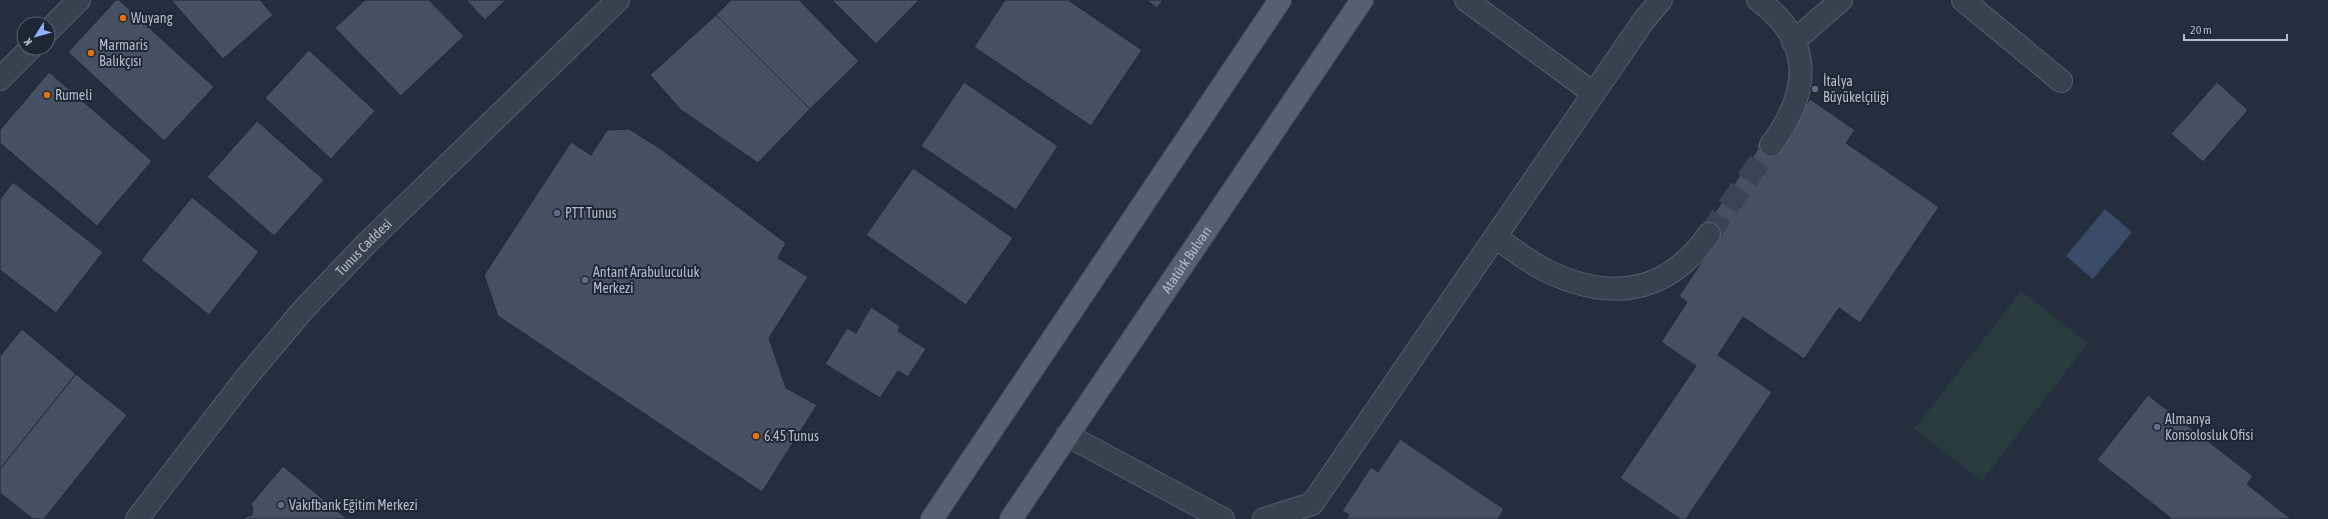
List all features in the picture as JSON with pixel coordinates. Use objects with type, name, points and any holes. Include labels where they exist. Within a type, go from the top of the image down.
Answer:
[{"type":"main road","points":[[932,519],[1280,0]]},
{"type":"main road","name":"Atatürk Bulvarı","points":[[1011,519],[1362,0]]},
{"type":"street","points":[[56,23],[80,0]]},
{"type":"street","name":"Tunus Caddesi","points":[[137,519],[245,379],[303,310],[368,242],[618,0]]},
{"type":"street","points":[[1466,0],[1593,93]]},
{"type":"street","points":[[1264,519],[1312,504],[1593,93],[1644,20],[1661,0]]},
{"type":"street","points":[[1758,0],[1770,9],[1793,42],[1797,51],[1801,74],[1799,94],[1780,134],[1771,145]]},
{"type":"street","points":[[1793,42],[1841,0]]},
{"type":"street","points":[[1963,0],[2061,81]]},
{"type":"street","points":[[0,79],[23,56]]},
{"type":"street","points":[[1494,237],[1557,276],[1574,282],[1617,290],[1633,289],[1663,278],[1691,256],[1710,234]]},
{"type":"street","points":[[1067,435],[1223,519]]},
{"type":"green space","points":[[2021,291],[2088,343],[1982,481],[1914,429]]},
{"type":"water","points":[[2105,209],[2132,232],[2093,279],[2066,256]]},
{"type":"building","points":[[116,0],[119,0],[214,87],[164,141],[68,52]]},
{"type":"building","points":[[171,0],[260,0],[273,15],[223,59]]},
{"type":"building","points":[[365,0],[429,0],[464,36],[401,96],[335,28]]},
{"type":"building","points":[[466,0],[506,0],[485,20]]},
{"type":"building","points":[[731,0],[799,0],[859,61],[810,109],[716,15]]},
{"type":"building","points":[[832,0],[919,0],[876,44]]},
{"type":"building","points":[[1005,0],[1068,0],[1142,50],[1091,126],[974,47]]},
{"type":"building","points":[[1146,0],[1163,0],[1157,8]]},
{"type":"building","points":[[716,15],[810,109],[758,163],[681,110],[650,75]]},
{"type":"building","points":[[309,50],[375,111],[331,159],[265,98]]},
{"type":"building","points":[[49,72],[152,161],[97,226],[0,143],[0,130]]},
{"type":"building","points":[[964,82],[1058,146],[1016,210],[921,146]]},
{"type":"building","points":[[2217,82],[2248,110],[2203,162],[2171,134]]},
{"type":"building","points":[[1810,99],[1855,130],[1846,143],[1939,207],[1860,323],[1839,308],[1804,359],[1743,317],[1718,355],[1772,392],[1686,519],[1680,519],[1620,478],[1696,366],[1661,342],[1687,302],[1679,296],[1721,233],[1707,224],[1760,146],[1773,154]]},
{"type":"building","points":[[257,121],[324,180],[274,236],[207,177]]},
{"type":"building","points":[[629,129],[661,149],[786,243],[778,258],[808,277],[769,338],[786,388],[817,405],[762,492],[498,316],[484,275],[571,142],[591,155],[607,130]]},
{"type":"building","points":[[913,168],[1013,238],[966,305],[866,235]]},
{"type":"building","points":[[13,182],[103,252],[56,313],[0,270],[0,199]]},
{"type":"building","points":[[192,197],[259,252],[209,315],[141,260]]},
{"type":"building","points":[[871,307],[900,326],[898,331],[926,349],[908,377],[898,371],[880,398],[825,364],[847,328],[856,333]]},
{"type":"building","points":[[22,329],[76,374],[0,469],[0,356]]},
{"type":"building","points":[[76,374],[127,415],[44,519],[33,519],[0,493],[0,469]]},
{"type":"building","name":"Almanya Konsolosluk Ofisi","points":[[2148,395],[2253,476],[2247,484],[2291,519],[2172,519],[2097,460]]},
{"type":"building","points":[[1400,439],[1504,509],[1498,519],[1346,519],[1349,515],[1342,511],[1371,467],[1378,472]]},
{"type":"building","points":[[283,466],[347,519],[239,519],[252,515],[253,509],[251,504]]},
{"type":"tunnel","points":[[1709,234],[1771,145]]},
{"type":"place","name":"Wuyang","points":[[123,18]]},
{"type":"place","name":"Marmaris Balıkçısı","points":[[91,53]]},
{"type":"place","name":"İtalya Büyükelçiliği","points":[[1815,89]]},
{"type":"place","name":"Rumeli","points":[[47,95]]},
{"type":"place","name":"PTT Tunus","points":[[557,213]]},
{"type":"place","name":"Antant Arabuluculuk Merkezi","points":[[585,280]]},
{"type":"place","name":"Almanya Konsolosluk Ofisi","points":[[2157,427]]},
{"type":"place","name":"6.45 Tunus","points":[[756,436]]},
{"type":"place","name":"Vakıfbank Eğitim Merkezi","points":[[281,505]]}]
